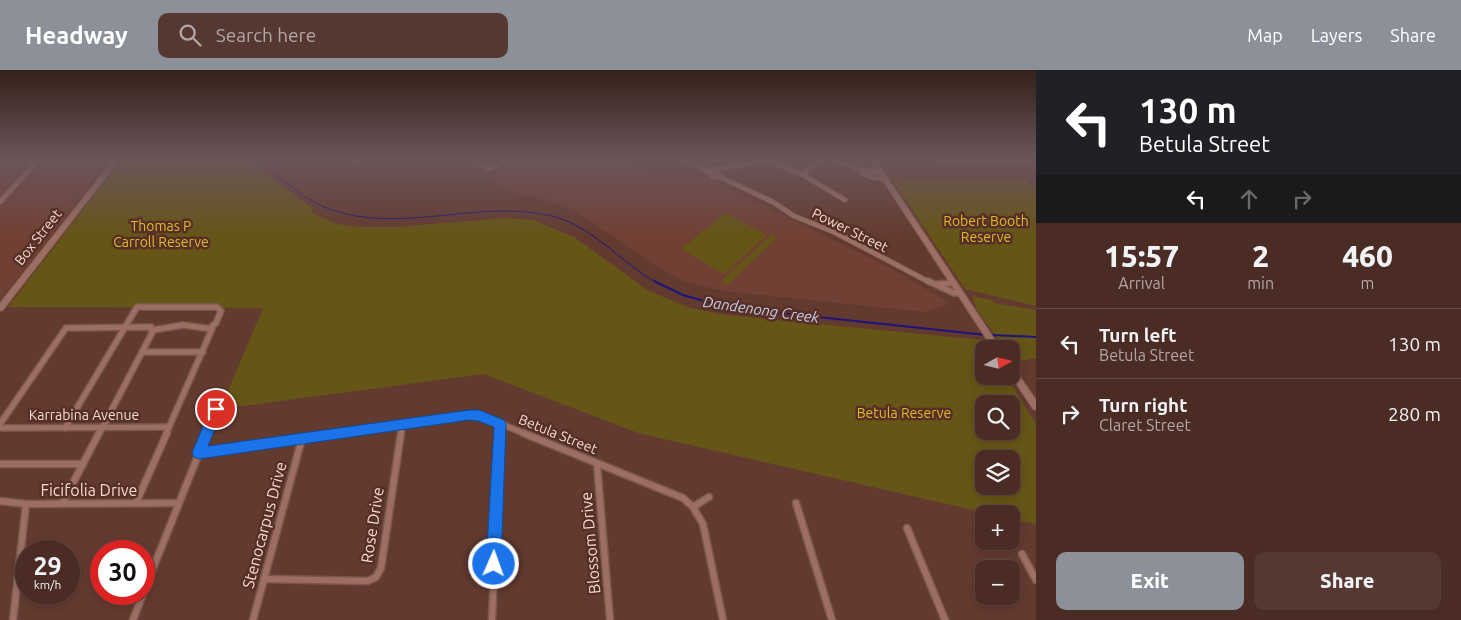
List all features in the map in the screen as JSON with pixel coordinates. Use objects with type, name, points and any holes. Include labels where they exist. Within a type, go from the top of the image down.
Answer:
[{"type":"main road","name":"Box Street","points":[[0,308],[3,299],[95,185]]},
{"type":"main road","points":[[889,185],[991,340]]},
{"type":"main road","points":[[1020,384],[1036,408]]},
{"type":"street","points":[[0,202],[16,185]]},
{"type":"street","name":"Power Street","points":[[735,185],[773,202],[794,216],[834,232],[872,254],[954,293],[960,292]]},
{"type":"street","points":[[819,185],[845,200]]},
{"type":"street","name":"Power Street","points":[[936,284],[954,283]]},
{"type":"street","points":[[62,504],[153,330],[160,327],[211,328],[216,323],[221,311],[217,307],[138,307],[124,327],[65,428]]},
{"type":"street","points":[[0,424],[62,331],[71,327],[151,327],[153,330]]},
{"type":"street","points":[[136,504],[212,333],[211,328]]},
{"type":"street","points":[[142,352],[203,352]]},
{"type":"street","points":[[155,562],[216,409]]},
{"type":"street","name":"Betula Street","points":[[199,453],[473,415],[500,424],[683,498],[693,507]]},
{"type":"street","name":"Rose Drive","points":[[264,579],[368,581],[376,577],[381,568],[402,424]]},
{"type":"street","points":[[492,620],[500,424]]},
{"type":"street","name":"Karrabina Avenue","points":[[0,428],[169,428]]},
{"type":"street","name":"Stenocarpus Drive","points":[[253,620],[302,438]]},
{"type":"street","points":[[0,464],[83,464]]},
{"type":"street","name":"Blossom Drive","points":[[597,464],[610,620]]},
{"type":"street","points":[[709,497],[693,507],[703,524],[723,620]]},
{"type":"street","name":"Ficifolia Drive","points":[[0,501],[26,504],[178,503]]},
{"type":"street","points":[[796,503],[832,620]]},
{"type":"street","points":[[13,620],[26,504]]},
{"type":"street","points":[[907,528],[945,620]]},
{"type":"street","points":[[1022,554],[1036,580]]},
{"type":"street","points":[[133,620],[139,605]]},
{"type":"shaded area","points":[[0,185],[91,185],[0,300]]},
{"type":"shaded area","points":[[500,185],[722,185],[888,267],[950,303],[925,312],[724,291],[683,281],[658,267],[574,210],[532,195],[518,196]]},
{"type":"green space","points":[[102,185],[280,185],[314,209],[311,212],[336,224],[364,227],[395,227],[506,218],[533,220],[574,237],[649,291],[690,308],[727,315],[983,340],[975,340],[975,385],[1012,385],[1018,395],[975,395],[975,440],[1020,440],[1020,398],[1036,424],[1036,524],[1020,521],[1020,505],[975,505],[975,511],[638,433],[484,374],[220,409],[263,308],[8,307]]},
{"type":"green space","name":"Robert Booth Reserve","points":[[895,185],[1031,185],[1036,190],[1036,306],[965,289]]},
{"type":"green space","points":[[725,213],[767,235],[724,274],[681,249]]},
{"type":"green space","points":[[771,235],[777,238],[727,285],[721,281]]},
{"type":"green space","points":[[972,296],[992,300],[994,303],[1036,310],[1036,358],[1020,361],[1020,340],[999,340],[977,310]]},
{"type":"waterway","name":"Dandenong Creek","points":[[290,185],[324,207],[362,217],[416,218],[497,211],[551,216],[580,227],[657,283]]},
{"type":"waterway","name":"Dandenong Creek","points":[[654,281],[683,295],[725,307],[986,335]]},
{"type":"waterway","name":"Dandenong Creek","points":[[991,335],[1036,337]]},
{"type":"route","points":[[216,409],[199,453],[469,415],[476,415],[500,424],[498,433],[494,564]]},
{"type":"park label","name":"Thomas P Carroll Reserve","points":[[161,234]]},
{"type":"park label","name":"Betula Reserve","points":[[904,413]]}]
